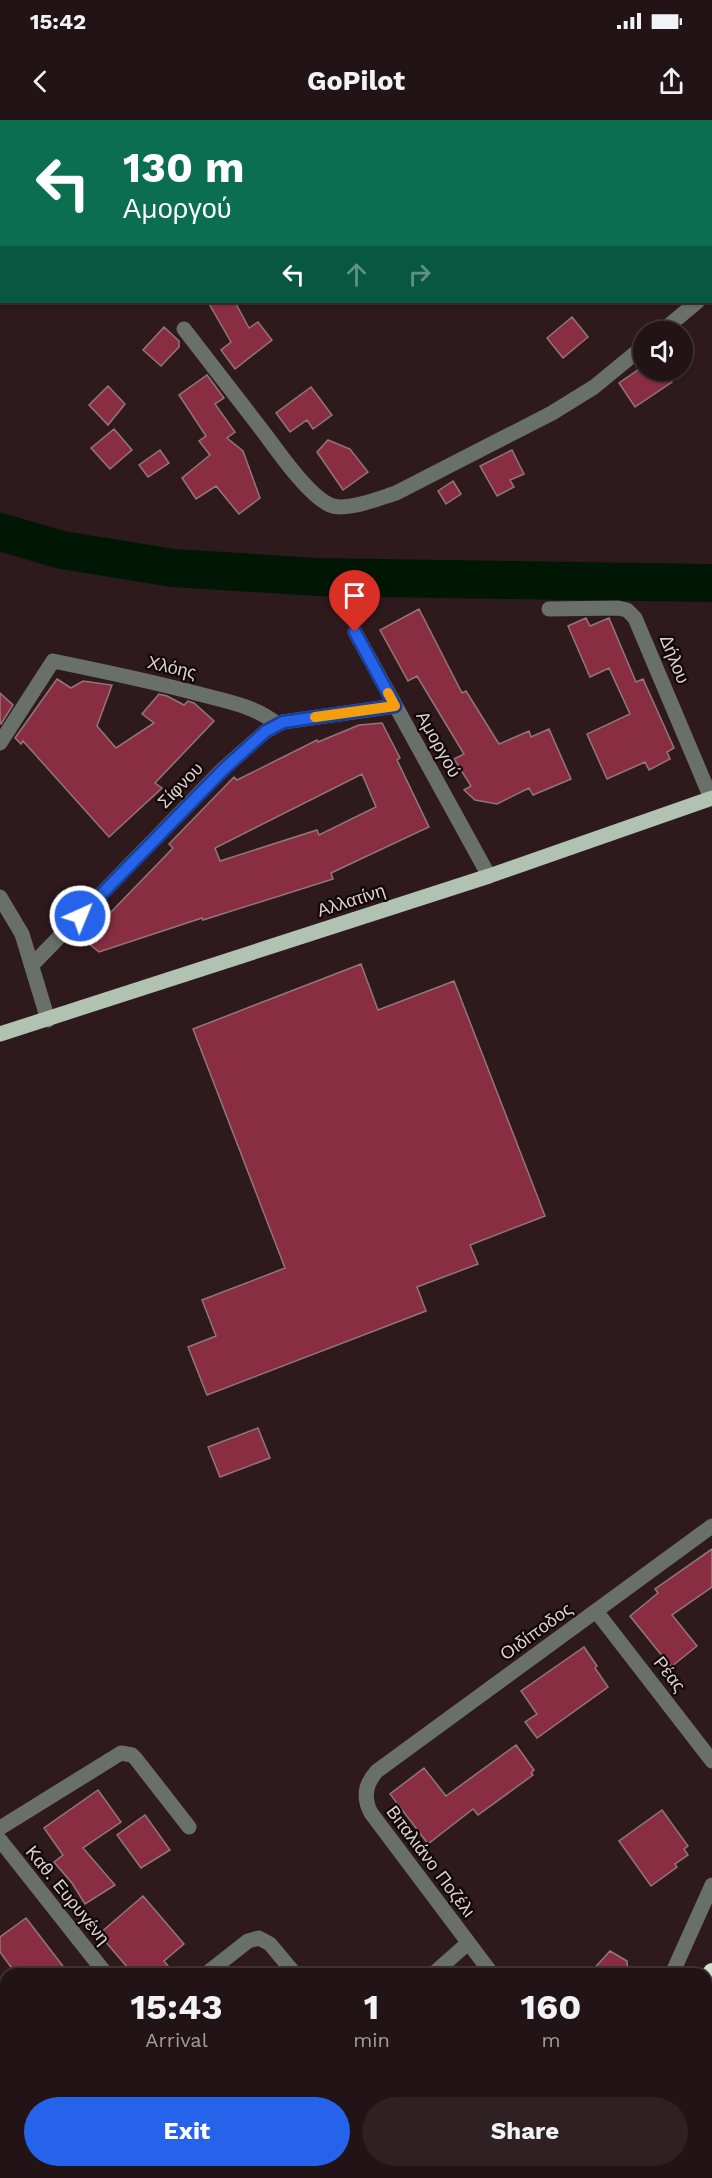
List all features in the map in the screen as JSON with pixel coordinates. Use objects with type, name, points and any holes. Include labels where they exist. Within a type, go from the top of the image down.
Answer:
[{"type":"main road","name":"Αλλατίνη","points":[[0,1034],[489,876],[711,798]]},
{"type":"street","points":[[674,321],[696,303]]},
{"type":"street","points":[[184,329],[294,472],[320,499],[331,506],[344,507],[396,493],[552,413],[594,387],[633,355]]},
{"type":"street","name":"Δήλου","points":[[549,609],[618,608],[627,610],[635,618],[711,798]]},
{"type":"street","name":"Αμοργού","points":[[355,632],[489,876]]},
{"type":"street","name":"Χλόης","points":[[0,743],[53,660],[235,703],[262,713],[277,724]]},
{"type":"street","name":"Σίφνου","points":[[32,965],[224,769],[256,739],[277,724],[395,706]]},
{"type":"street","points":[[0,897],[17,924],[48,1020]]},
{"type":"street","name":"Οιδίποδος","points":[[383,1768],[712,1526]]},
{"type":"street","name":"Ρέας","points":[[596,1611],[712,1761]]},
{"type":"street","points":[[0,1828],[121,1753],[132,1755],[136,1759],[189,1827]]},
{"type":"street","name":"Βιταλιάνο Ποζέλι","points":[[383,1768],[377,1771],[368,1784],[366,1799],[368,1806],[487,1968]]},
{"type":"street","name":"Καθ. Ευρυγένη","points":[[0,1840],[101,1968]]},
{"type":"street","points":[[675,1968],[712,1885]]},
{"type":"street","points":[[214,1968],[248,1941],[259,1938],[270,1944],[288,1968]]},
{"type":"street","points":[[440,1968],[468,1943]]},
{"type":"building","points":[[209,303],[236,303],[249,328],[258,322],[272,340],[235,369],[221,350],[231,342]]},
{"type":"building","points":[[572,317],[588,337],[563,358],[547,338]]},
{"type":"building","points":[[164,327],[179,341],[179,347],[161,366],[143,350]]},
{"type":"building","points":[[633,373],[633,381],[672,382],[635,407],[619,383]]},
{"type":"building","points":[[207,375],[224,398],[215,404],[235,432],[227,438],[243,451],[260,498],[239,514],[216,486],[196,499],[182,478],[210,455],[199,441],[206,436],[179,395]]},
{"type":"building","points":[[108,386],[125,404],[108,425],[89,405]]},
{"type":"building","points":[[311,387],[332,415],[313,429],[307,420],[290,432],[276,413]]},
{"type":"building","points":[[114,429],[132,450],[110,469],[91,448]]},
{"type":"building","points":[[328,440],[350,449],[368,472],[343,490],[317,452]]},
{"type":"building","points":[[160,450],[169,463],[148,477],[139,465]]},
{"type":"building","points":[[512,450],[524,474],[510,480],[514,487],[497,496],[480,466]]},
{"type":"building","points":[[453,481],[461,494],[446,504],[438,491]]},
{"type":"building","points":[[419,609],[462,693],[466,691],[499,744],[529,731],[531,737],[549,729],[571,779],[533,795],[529,788],[497,804],[475,800],[464,790],[471,786],[454,759],[464,754],[417,676],[408,681],[380,630]]},
{"type":"building","points":[[586,618],[590,626],[609,618],[636,682],[643,679],[674,748],[667,752],[670,759],[649,770],[645,762],[607,779],[587,734],[630,714],[609,668],[590,677],[568,626]]},
{"type":"building","points":[[57,679],[71,688],[83,681],[112,685],[97,726],[116,748],[154,723],[142,714],[159,694],[184,705],[188,701],[194,703],[214,721],[155,783],[162,788],[109,837],[23,741],[21,744],[15,738]]},
{"type":"building","points":[[0,693],[13,705],[1,724],[0,723]]},
{"type":"building","points":[[382,723],[400,758],[397,760],[429,827],[331,873],[333,879],[99,952],[84,940],[173,848],[169,844],[234,777],[237,780],[317,740],[318,742],[359,725]],"holes":[[[362,774],[376,807],[319,835],[317,830],[220,861],[215,848]]]},
{"type":"building","points":[[361,964],[378,1010],[454,981],[545,1216],[470,1245],[478,1264],[417,1287],[426,1311],[207,1395],[188,1347],[216,1336],[202,1300],[285,1268],[193,1029]]},
{"type":"building","points":[[258,1428],[270,1458],[220,1477],[208,1447]]},
{"type":"building","points":[[712,1549],[712,1587],[672,1615],[697,1646],[671,1667],[630,1616],[658,1593],[655,1589]]},
{"type":"building","points":[[584,1647],[608,1687],[537,1738],[525,1722],[537,1714],[521,1691]]},
{"type":"building","points":[[516,1745],[534,1770],[531,1773],[533,1775],[478,1815],[473,1809],[428,1844],[390,1794],[424,1768],[446,1796]]},
{"type":"building","points":[[98,1790],[121,1822],[83,1848],[115,1885],[85,1904],[72,1883],[54,1862],[63,1855],[44,1828]]},
{"type":"building","points":[[662,1810],[688,1846],[684,1849],[688,1855],[675,1864],[677,1867],[651,1886],[619,1841]]},
{"type":"building","points":[[145,1815],[170,1850],[141,1868],[117,1835]]},
{"type":"building","points":[[143,1896],[184,1944],[164,1961],[168,1966],[166,1968],[128,1968],[99,1934]]},
{"type":"building","points":[[26,1918],[64,1968],[12,1968],[0,1952],[0,1937]]},
{"type":"building","points":[[610,1951],[627,1961],[628,1968],[594,1968]]},
{"type":"waterway","points":[[0,532],[62,550],[173,568],[318,577],[712,583]]},
{"type":"slow traffic","points":[[315,717],[395,706],[388,693]]},
{"type":"route","points":[[80,916],[250,743],[266,731],[283,722],[395,706],[355,632]]}]
